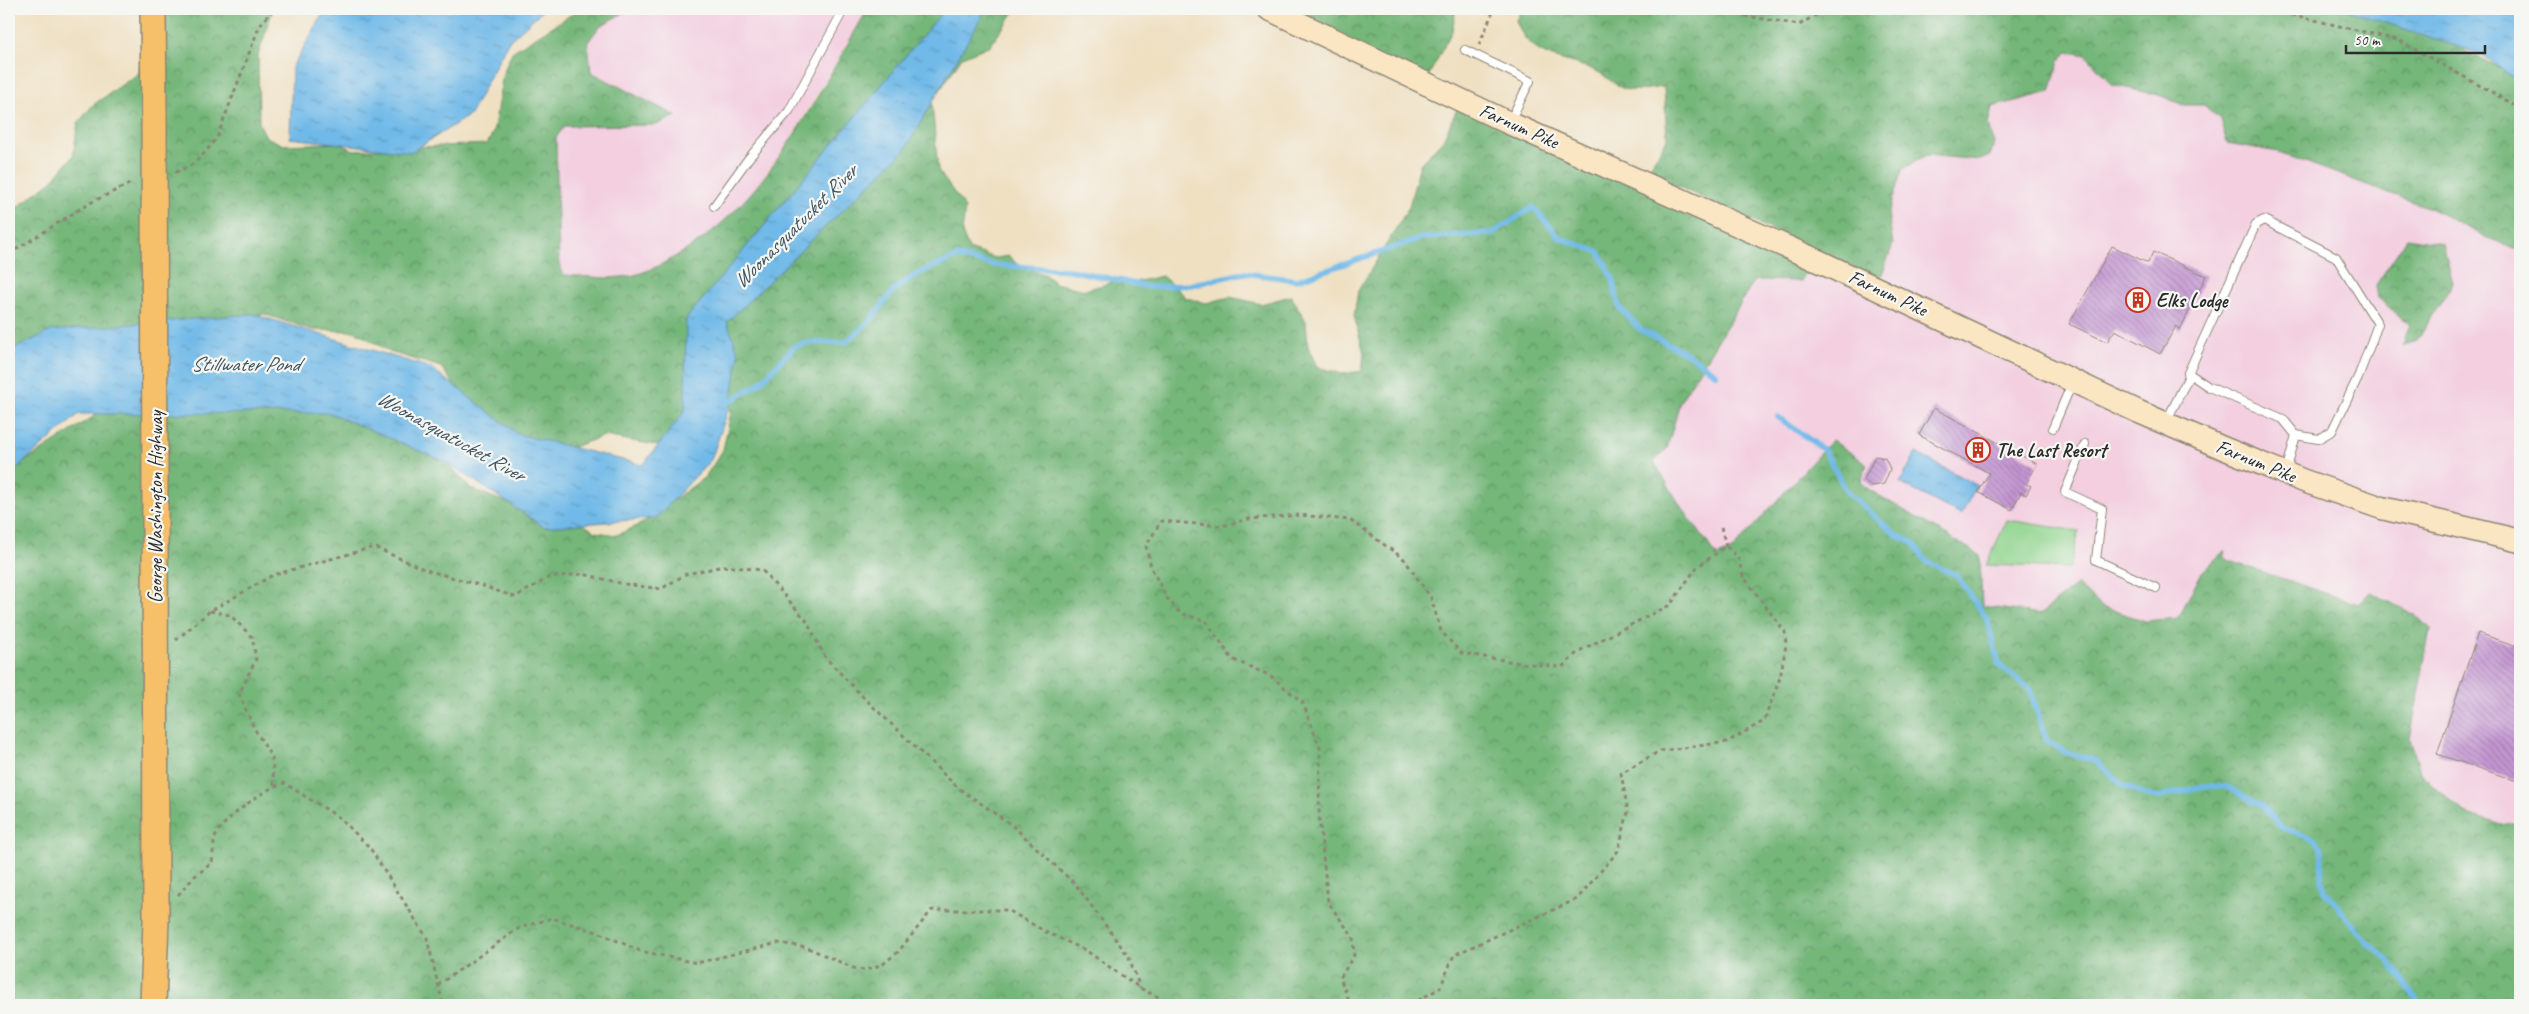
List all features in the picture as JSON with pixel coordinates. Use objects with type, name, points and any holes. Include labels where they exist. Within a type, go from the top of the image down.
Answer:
[{"type":"main road","name":"George Washington Highway","points":[[153,1005],[156,920],[154,9]]},
{"type":"main road","name":"Farnum Pike","points":[[1268,9],[1509,123],[1816,260],[2165,423],[2285,473],[2382,508],[2520,541]]},
{"type":"lane","points":[[714,206],[748,159],[789,111],[844,9]]},
{"type":"lane","points":[[1465,50],[1530,81],[1509,123]]},
{"type":"lane","points":[[2165,423],[2190,374],[2188,373],[2256,224],[2264,220],[2336,258],[2378,324],[2359,375],[2332,431],[2318,439],[2296,434],[2283,419],[2209,387],[2190,374]]},
{"type":"lane","points":[[2054,428],[2072,381]]},
{"type":"lane","points":[[2285,473],[2296,434]]},
{"type":"lane","points":[[2085,444],[2065,492],[2102,509],[2096,560],[2156,588]]},
{"type":"path","points":[[1474,54],[1493,14],[1493,9]]},
{"type":"path","points":[[1705,9],[1799,25],[1826,9]]},
{"type":"path","points":[[2268,9],[2398,40],[2520,108]]},
{"type":"path","points":[[1354,1005],[1349,1001],[1340,978],[1354,955],[1353,937],[1328,902],[1319,816],[1320,748],[1303,703],[1271,676],[1232,659],[1206,621],[1180,613],[1166,597],[1152,567],[1146,546],[1162,521],[1222,526],[1248,519],[1299,515],[1350,520],[1404,560],[1431,598],[1440,631],[1461,653],[1520,663],[1562,667],[1579,651],[1670,605],[1696,567],[1726,546]]},
{"type":"path","points":[[1410,1005],[1440,988],[1454,955],[1577,899],[1618,851],[1628,812],[1621,773],[1660,751],[1727,742],[1764,721],[1780,678],[1786,645],[1785,632],[1743,576],[1738,557],[1726,546],[1721,527]]},
{"type":"path","points":[[156,658],[210,611],[273,575],[374,546],[426,570],[515,597],[550,578],[583,574],[624,584],[660,588],[686,574],[724,566],[762,570],[806,620],[825,657],[860,694],[957,787],[1012,825],[1076,885],[1129,957],[1140,988]]},
{"type":"path","points":[[210,611],[230,614],[252,637],[256,659],[240,694],[254,728],[272,758],[274,784]]},
{"type":"path","points":[[156,920],[195,876],[212,862],[216,834],[228,821],[274,784],[284,783],[340,818],[370,848],[427,938],[443,1005]]},
{"type":"path","points":[[438,985],[518,928],[552,918],[600,933],[640,951],[697,963],[778,942],[806,947],[856,969],[866,970],[883,964],[898,952],[932,910],[950,908],[1008,910],[1046,932],[1085,950],[1140,988],[1175,1005]]},
{"type":"shaded area","points":[[625,9],[868,9],[785,148],[740,207],[696,246],[649,271],[621,277],[564,275],[559,263],[556,138],[564,126],[656,125],[676,116],[591,73],[588,42],[600,26],[622,14]]},
{"type":"shaded area","points":[[2068,52],[2086,55],[2112,85],[2159,95],[2183,105],[2204,105],[2220,119],[2228,143],[2278,152],[2430,208],[2485,237],[2520,250],[2520,822],[2501,825],[2464,813],[2421,774],[2410,739],[2430,629],[2386,599],[2371,592],[2358,604],[2230,561],[2224,557],[2225,551],[2202,572],[2178,618],[2146,622],[2102,607],[2077,584],[2041,614],[1982,606],[1980,555],[1868,489],[1861,482],[1867,470],[1832,440],[1732,550],[1717,556],[1680,505],[1654,462],[1667,449],[1680,402],[1755,280],[1801,281],[1813,261],[1893,244],[1888,215],[1902,170],[1926,155],[1979,160],[1994,143],[1988,124],[1992,107],[2050,92],[2059,61]],"holes":[[[2411,325],[2417,341],[2402,346]]]},
{"type":"green space","points":[[150,9],[273,9],[258,56],[259,123],[266,137],[284,145],[339,143],[354,150],[487,144],[493,133],[503,73],[512,52],[580,9],[625,9],[622,14],[600,26],[588,42],[591,72],[676,116],[656,125],[564,126],[556,138],[559,263],[564,275],[607,278],[634,275],[671,259],[705,237],[734,211],[761,181],[785,149],[868,9],[1016,9],[991,45],[962,57],[932,102],[938,170],[965,208],[962,233],[969,249],[995,258],[1009,256],[1020,267],[1044,274],[1055,283],[1085,290],[1120,280],[1135,282],[1162,276],[1187,298],[1206,303],[1230,297],[1261,304],[1291,296],[1306,321],[1308,347],[1317,367],[1343,374],[1362,371],[1364,353],[1354,316],[1358,291],[1409,207],[1420,164],[1443,140],[1462,98],[1813,261],[1801,281],[1755,280],[1680,402],[1667,449],[1654,462],[1680,505],[1717,556],[1732,550],[1832,440],[1867,464],[1861,482],[1868,489],[1980,555],[1982,606],[2041,614],[2077,584],[2102,607],[2146,621],[2178,618],[2202,572],[2225,550],[2224,557],[2230,561],[2358,604],[2370,592],[2417,616],[2430,629],[2410,739],[2421,774],[2464,813],[2501,825],[2520,822],[2520,1005],[9,1005],[9,472],[105,409],[208,384],[413,424],[470,488],[517,507],[576,520],[596,532],[617,535],[641,524],[705,477],[723,450],[731,412],[723,379],[676,436],[661,446],[604,436],[573,447],[527,450],[486,428],[441,367],[390,352],[355,331],[313,330],[264,314],[175,326],[9,383],[9,213],[52,181],[73,156],[78,123],[93,105],[139,73]]},
{"type":"green space","points":[[1272,9],[1456,9],[1452,31],[1427,79]]},
{"type":"green space","points":[[1522,9],[1724,9],[1758,15],[1768,9],[2386,9],[2450,35],[2467,52],[2520,78],[2520,250],[2485,237],[2430,208],[2278,152],[2227,143],[2220,119],[2204,105],[2183,105],[2159,95],[2112,85],[2086,55],[2068,52],[2059,61],[2050,92],[1992,107],[1988,124],[1994,143],[1990,156],[1979,160],[1926,155],[1902,170],[1888,214],[1893,244],[1880,280],[1647,172],[1667,139],[1664,87],[1638,90],[1626,89],[1618,86],[1600,73],[1540,51],[1530,44],[1522,34],[1516,20]]},
{"type":"green space","points":[[2407,238],[2443,244],[2453,283],[2417,341],[2402,346],[2410,325],[2378,298],[2376,285]]},
{"type":"green space","points":[[2007,520],[2079,531],[2070,568],[1986,565]]},
{"type":"water","points":[[326,9],[544,9],[508,42],[470,115],[411,152],[290,138],[292,67]]},
{"type":"water","name":"Stillwater Pond","points":[[945,9],[986,9],[905,150],[727,322],[739,354],[731,402],[711,460],[656,518],[544,527],[448,463],[330,413],[79,414],[9,475],[9,351],[51,331],[253,314],[431,368],[518,434],[643,465],[685,411],[686,319]]},
{"type":"water","points":[[1764,9],[1793,9],[1790,15]]},
{"type":"water","points":[[2344,9],[2520,9],[2520,82],[2480,54]]},
{"type":"water","points":[[1916,453],[1977,485],[1961,515],[1900,483]]},
{"type":"building","name":"Elks Lodge","points":[[2112,246],[2148,263],[2153,252],[2206,276],[2180,330],[2176,326],[2160,354],[2115,330],[2107,342],[2069,324]]},
{"type":"building","name":"The Last Resort","points":[[1934,408],[2037,464],[2026,484],[2031,486],[2026,495],[2021,492],[2012,510],[1978,492],[1989,473],[1919,435]]},
{"type":"building","points":[[1875,456],[1885,458],[1890,469],[1884,484],[1872,486],[1864,480]]},
{"type":"building","points":[[2478,633],[2520,647],[2520,782],[2437,754]]},
{"type":"waterway","points":[[725,404],[759,384],[795,346],[807,343],[846,342],[869,322],[894,290],[917,274],[957,257],[996,265],[1070,270],[1149,287],[1190,285],[1244,273],[1297,280],[1422,238],[1493,233],[1533,207],[1560,238],[1599,252],[1613,279],[1619,307],[1641,330],[1688,354],[1716,374]]},
{"type":"waterway","points":[[1778,417],[1824,450],[1847,492],[1895,534],[1913,543],[1927,562],[1956,575],[1987,619],[1999,665],[2029,688],[2047,741],[2065,752],[2096,761],[2124,786],[2146,795],[2159,797],[2204,786],[2227,787],[2263,806],[2281,827],[2315,840],[2322,850],[2321,880],[2326,892],[2368,943],[2389,961],[2420,1005]]},
{"type":"place","name":"Elks Lodge","points":[[2138,300]]},
{"type":"place","name":"The Last Resort","points":[[1978,450]]},
{"type":"water label","name":"Woonasquatucket River","points":[[795,226]]},
{"type":"water label","name":"Woonasquatucket River","points":[[451,436]]}]
